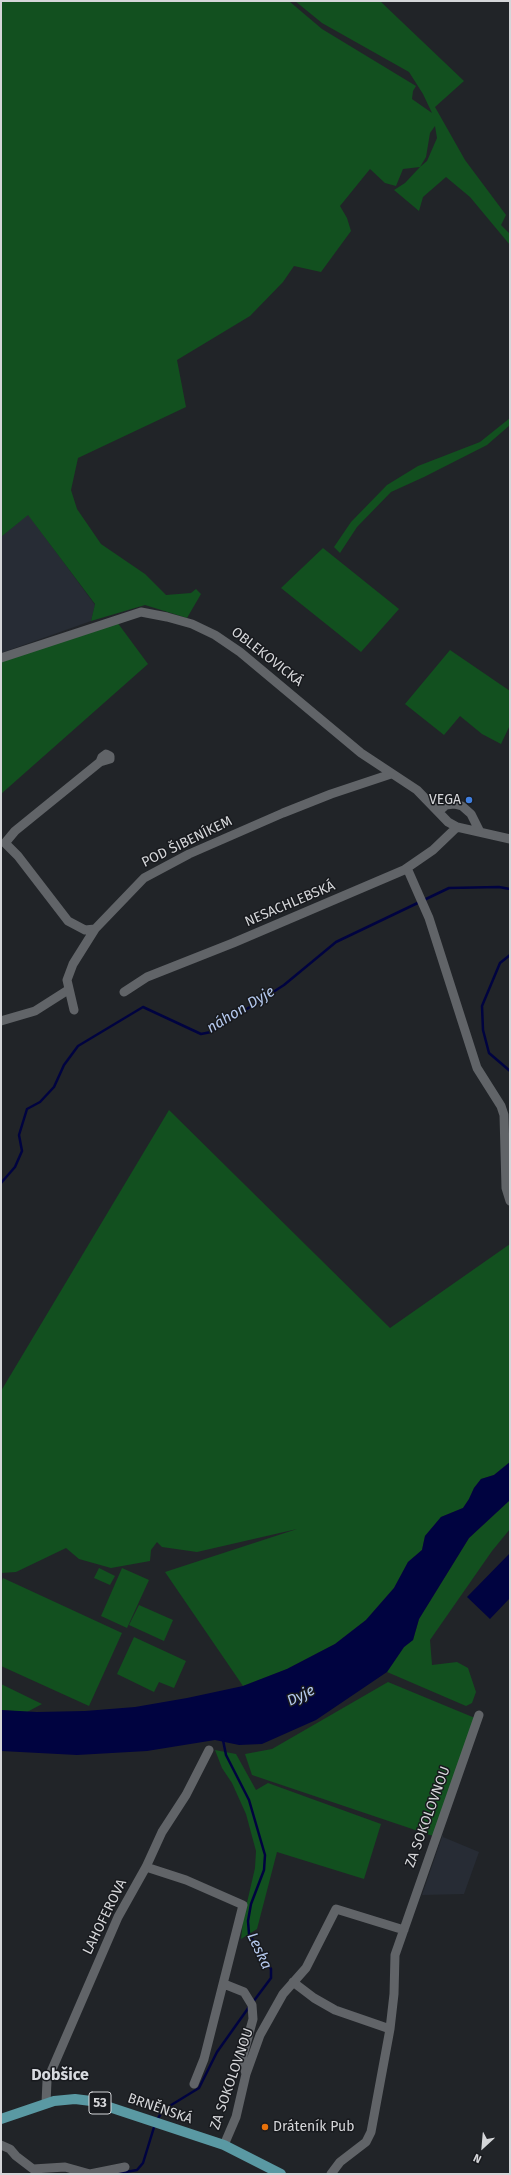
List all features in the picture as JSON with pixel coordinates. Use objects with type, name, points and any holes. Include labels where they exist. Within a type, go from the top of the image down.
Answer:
[{"type":"main road","name":"BRNĚNSKÁ","points":[[1,2119],[46,2104],[64,2100],[91,2101],[224,2145],[281,2174]]},
{"type":"street","name":"OBLEKOVICKÁ","points":[[1,658],[141,612],[192,624],[215,635],[240,652],[361,753],[417,790],[440,811],[448,822],[457,827],[510,839]]},
{"type":"street","points":[[95,929],[85,930],[68,921],[18,856],[3,842],[100,762]]},
{"type":"street","name":"POD ŠIBENÍKEM","points":[[74,1010],[68,990],[67,980],[73,964],[95,929],[144,878],[189,854],[283,813],[330,794],[391,774]]},
{"type":"street","points":[[440,811],[446,806],[454,804],[462,806],[471,814],[480,832]]},
{"type":"street","name":"NESACHLEBSKÁ","points":[[124,992],[146,977],[377,883],[407,868],[433,850],[457,827]]},
{"type":"street","points":[[407,868],[424,907],[477,1068],[501,1106],[504,1115],[506,1188],[510,1201]]},
{"type":"street","points":[[1,1021],[35,1011],[68,990]]},
{"type":"street","name":"ZA SOKOLOVNOU","points":[[331,2174],[337,2166],[363,2144],[371,2135],[390,2029],[394,1994],[395,1955],[479,1715]]},
{"type":"street","name":"LAHOFEROVA","points":[[46,2104],[47,2081],[118,1917],[146,1867],[162,1832],[186,1795],[210,1750]]},
{"type":"street","points":[[146,1867],[186,1880],[243,1905],[204,2059],[194,2084]]},
{"type":"street","name":"ZA SOKOLOVNOU","points":[[224,2145],[238,2114],[246,2074],[260,2035],[280,1998],[306,1968],[336,1909],[404,1930]]},
{"type":"street","points":[[293,1982],[314,1998],[334,2010],[390,2029]]},
{"type":"street","points":[[224,1984],[242,1991],[251,2002],[253,2019],[242,2059],[246,2074]]},
{"type":"street","points":[[1,2145],[7,2147],[33,2169],[65,2167],[90,2174],[125,2168]]},
{"type":"shaded area","points":[[28,514],[95,605],[91,621],[1,653],[1,537]]},
{"type":"shaded area","points":[[443,1834],[443,1837],[479,1852],[464,1894],[422,1895]]},
{"type":"green space","points":[[1,1],[289,1],[322,29],[416,86],[413,91],[412,99],[432,113],[423,94],[409,72],[322,23],[295,1],[380,1],[464,81],[435,107],[465,160],[506,215],[501,225],[510,234],[510,245],[470,197],[446,177],[423,197],[419,211],[394,190],[405,183],[420,167],[403,169],[396,186],[385,183],[370,169],[340,206],[347,218],[351,231],[321,272],[294,266],[283,282],[250,316],[177,360],[186,407],[78,458],[71,490],[77,509],[101,544],[145,574],[166,595],[191,593],[196,589],[201,594],[187,618],[145,605],[91,621],[95,604],[28,515],[1,537]],"holes":[[[435,126],[437,138],[427,161],[420,167],[426,157],[430,133]]]},
{"type":"green space","points":[[510,418],[510,425],[487,445],[391,492],[357,527],[340,553],[334,547],[351,522],[387,485],[418,466],[480,442]]},
{"type":"green space","points":[[323,548],[399,609],[361,652],[281,588]]},
{"type":"green space","points":[[117,622],[148,664],[1,794],[1,662]]},
{"type":"green space","points":[[450,650],[510,691],[510,725],[501,744],[482,734],[460,716],[444,735],[405,704]]},
{"type":"green space","points":[[169,1110],[390,1328],[510,1244],[510,1462],[494,1475],[481,1479],[474,1488],[463,1508],[441,1517],[425,1536],[422,1550],[408,1562],[394,1588],[366,1620],[335,1644],[287,1669],[243,1686],[165,1572],[297,1529],[197,1552],[162,1547],[157,1542],[151,1550],[150,1561],[111,1568],[79,1559],[66,1548],[16,1572],[1,1573],[1,1391]]},
{"type":"green space","points":[[510,1500],[510,1529],[492,1551],[430,1640],[432,1665],[457,1662],[468,1668],[476,1692],[472,1703],[466,1706],[387,1672],[404,1647],[413,1640],[419,1619],[469,1538]]},
{"type":"green space","points":[[99,1568],[115,1576],[110,1585],[94,1578]]},
{"type":"green space","points":[[122,1568],[149,1580],[127,1628],[101,1616]]},
{"type":"green space","points":[[3,1578],[122,1633],[89,1706],[1,1666],[1,1583]]},
{"type":"green space","points":[[139,1605],[173,1620],[164,1641],[129,1625]]},
{"type":"green space","points":[[134,1637],[186,1661],[174,1688],[159,1682],[154,1692],[117,1674]]},
{"type":"green space","points":[[388,1682],[475,1718],[433,1836],[252,1775],[245,1754],[272,1749]]},
{"type":"green space","points":[[1,1684],[42,1704],[27,1712],[1,1710]]},
{"type":"green space","points":[[215,1750],[236,1754],[256,1790],[268,1783],[381,1824],[364,1879],[277,1852],[257,1929],[241,1939],[243,1920],[255,1868],[256,1851],[246,1814],[232,1783],[222,1768]]},
{"type":"water","name":"Dyje","points":[[510,1462],[510,1500],[469,1538],[419,1619],[413,1640],[404,1647],[387,1672],[316,1720],[262,1744],[239,1745],[215,1740],[147,1751],[77,1755],[1,1751],[1,1710],[37,1712],[85,1711],[135,1707],[187,1698],[243,1686],[287,1669],[335,1644],[366,1620],[394,1588],[408,1562],[422,1550],[425,1536],[441,1517],[463,1508],[474,1488],[481,1479],[494,1475]]},
{"type":"water","points":[[510,1553],[510,1598],[490,1619],[467,1597]]},
{"type":"waterway","name":"náhon Dyje","points":[[1,1183],[15,1167],[22,1151],[19,1135],[27,1109],[40,1102],[54,1087],[64,1065],[78,1046],[143,1007],[201,1034],[211,1032],[284,985],[336,942],[449,888],[499,887],[510,889]]},
{"type":"waterway","name":"náhon Dyje","points":[[510,955],[500,963],[482,1006],[483,1030],[489,1053],[510,1071]]},
{"type":"waterway","name":"Leska","points":[[223,1740],[226,1755],[249,1800],[265,1855],[264,1870],[251,1904],[248,1921],[249,1934],[271,1969],[271,1978],[253,2002]]},
{"type":"waterway","name":"Leska","points":[[157,2120],[163,2110],[199,2088],[217,2052],[249,2007]]},
{"type":"waterway","name":"Leska","points":[[114,2174],[137,2170],[143,2163],[155,2124]]},
{"type":"place","name":"VEGA","points":[[469,800]]},
{"type":"place","name":"Dráteník Pub","points":[[265,2127]]},
{"type":"district","name":"Dobšice","points":[[60,2076]]}]
